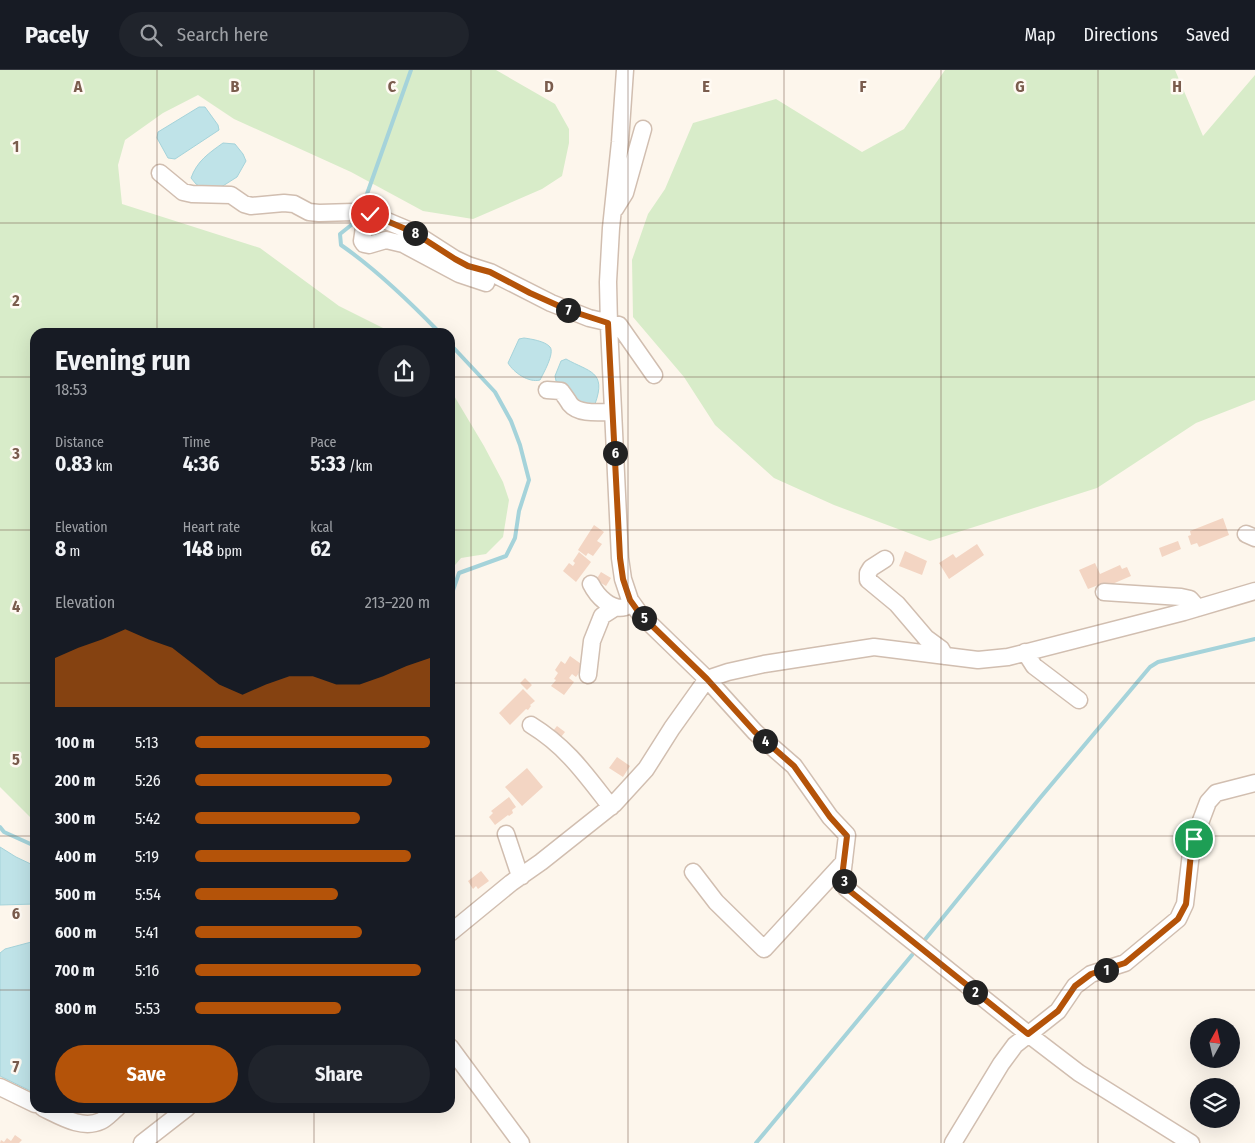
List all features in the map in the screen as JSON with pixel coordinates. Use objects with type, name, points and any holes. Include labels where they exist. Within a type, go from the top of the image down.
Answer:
[{"type":"street","points":[[625,70],[620,142],[612,213],[608,323],[620,558],[623,579],[633,604],[640,614],[707,679],[755,732],[794,766],[830,817],[847,836],[842,877],[846,888],[1028,1034],[1079,1072],[1191,1143]]},
{"type":"street","points":[[612,213],[625,194],[643,129]]},
{"type":"street","points":[[160,173],[183,192],[230,195],[251,206],[284,203],[294,204],[309,212],[354,212],[366,214],[413,232],[468,266],[490,272],[537,297],[568,310],[619,325],[654,375]]},
{"type":"street","points":[[366,214],[362,240],[364,244],[369,245],[386,240],[403,244],[460,274],[486,283]]},
{"type":"street","points":[[547,390],[561,391],[571,405],[578,409],[592,413],[613,412]]},
{"type":"street","points":[[885,559],[871,568],[868,573],[868,580],[896,604],[914,626],[941,649],[945,656]]},
{"type":"street","points":[[591,584],[601,599],[616,608]]},
{"type":"street","points":[[455,929],[611,807],[646,769],[674,725],[707,679],[764,664],[874,647],[978,660],[1008,658],[1255,591]]},
{"type":"street","points":[[1104,592],[1181,596],[1190,599],[1198,608]]},
{"type":"street","points":[[588,675],[592,640],[602,616],[616,608],[623,608],[633,604]]},
{"type":"street","points":[[1025,652],[1034,666],[1079,700]]},
{"type":"street","points":[[531,725],[548,735],[570,755],[611,807]]},
{"type":"street","points":[[953,1143],[1001,1064],[1015,1045],[1058,1011],[1075,986],[1091,974],[1125,963],[1178,919],[1186,904],[1194,839],[1208,802],[1216,793],[1255,783]]},
{"type":"street","points":[[506,834],[518,870],[522,876]]},
{"type":"street","points":[[693,872],[716,902],[764,949],[844,862]]},
{"type":"street","points":[[455,1054],[521,1143]]},
{"type":"street","points":[[0,1087],[30,1102]]},
{"type":"street","points":[[54,1113],[84,1124],[101,1121],[111,1113]]},
{"type":"street","points":[[142,1143],[181,1113]]},
{"type":"green space","points":[[0,70],[496,70],[555,104],[569,129],[569,143],[562,176],[542,189],[473,219],[423,211],[351,172],[234,119],[198,95],[163,113],[125,140],[118,165],[122,204],[260,248],[339,306],[383,328],[30,328],[30,817],[0,787]]},
{"type":"green space","points":[[945,70],[1175,70],[1203,136],[1255,75],[1255,400],[1196,423],[1097,488],[930,541],[834,505],[774,478],[715,425],[684,377],[633,317],[632,260],[648,214],[665,189],[693,123],[776,99],[862,152],[904,129]]},
{"type":"green space","points":[[455,397],[503,482],[509,500],[503,537],[486,554],[461,558],[455,565]]},
{"type":"water","points":[[199,107],[205,107],[218,125],[219,130],[175,159],[168,158],[157,138],[158,132]]},
{"type":"water","points":[[223,143],[235,144],[246,161],[237,177],[218,189],[206,190],[196,184],[191,178],[200,162]]},
{"type":"water","points":[[524,338],[545,343],[550,347],[551,354],[548,364],[540,380],[531,380],[522,376],[508,363],[519,339]]},
{"type":"water","points":[[566,359],[594,374],[599,385],[595,404],[584,405],[576,399],[568,387],[556,381],[555,376],[561,361]]},
{"type":"water","points":[[0,847],[30,864],[30,904],[0,905]]},
{"type":"water","points":[[30,942],[30,1091],[0,1076],[0,953],[5,949]]},
{"type":"building","points":[[1223,518],[1229,535],[1199,547],[1197,543],[1191,545],[1188,536],[1191,535],[1190,531]]},
{"type":"building","points":[[594,525],[604,532],[597,541],[602,544],[593,556],[588,553],[586,556],[578,550]]},
{"type":"building","points":[[1178,541],[1181,549],[1162,557],[1159,548]]},
{"type":"building","points":[[977,544],[984,555],[949,579],[939,563],[953,554],[956,558]]},
{"type":"building","points":[[905,551],[927,561],[922,575],[899,566]]},
{"type":"building","points":[[579,552],[591,562],[576,582],[563,571],[569,563],[573,566],[575,563],[573,561]]},
{"type":"building","points":[[1095,563],[1100,574],[1120,565],[1122,569],[1127,567],[1131,576],[1103,588],[1101,584],[1088,589],[1079,570]]},
{"type":"building","points":[[601,572],[611,578],[606,586],[596,580]]},
{"type":"building","points":[[570,656],[584,666],[576,677],[572,674],[569,678],[574,682],[564,695],[551,686],[556,680],[554,679],[558,673],[555,670],[561,661],[565,664]]},
{"type":"building","points":[[525,678],[532,685],[527,690],[520,683]]},
{"type":"building","points":[[523,689],[535,701],[528,710],[526,709],[510,725],[499,713]]},
{"type":"building","points":[[557,726],[565,732],[561,737],[553,731]]},
{"type":"building","points":[[617,757],[630,766],[623,777],[609,768]]},
{"type":"building","points":[[527,768],[543,787],[522,806],[505,787]]},
{"type":"building","points":[[509,797],[516,807],[512,810],[513,813],[495,825],[489,817],[493,813],[491,811]]},
{"type":"building","points":[[481,871],[489,881],[478,889],[476,886],[473,889],[468,881]]},
{"type":"building","points":[[15,1135],[22,1140],[19,1143],[0,1143],[1,1140],[4,1142],[7,1138],[11,1141]]},
{"type":"waterway","points":[[362,208],[411,70]]},
{"type":"waterway","points":[[358,216],[355,222],[340,234],[341,245],[392,286],[435,328]]},
{"type":"waterway","points":[[455,349],[495,392],[511,421],[520,445],[529,480],[519,511],[515,538],[506,556],[459,573],[455,585]]},
{"type":"waterway","points":[[923,942],[1150,667],[1158,662],[1255,639]]},
{"type":"waterway","points":[[0,827],[4,832],[30,844]]},
{"type":"waterway","points":[[756,1143],[912,955]]},
{"type":"route","points":[[370,214],[393,222],[413,232],[468,266],[490,272],[568,310],[608,323],[620,558],[623,579],[630,600],[640,614],[707,679],[755,732],[794,766],[830,817],[847,836],[842,877],[846,888],[1028,1034],[1058,1011],[1075,986],[1091,974],[1125,963],[1178,919],[1186,904],[1194,839]]}]
